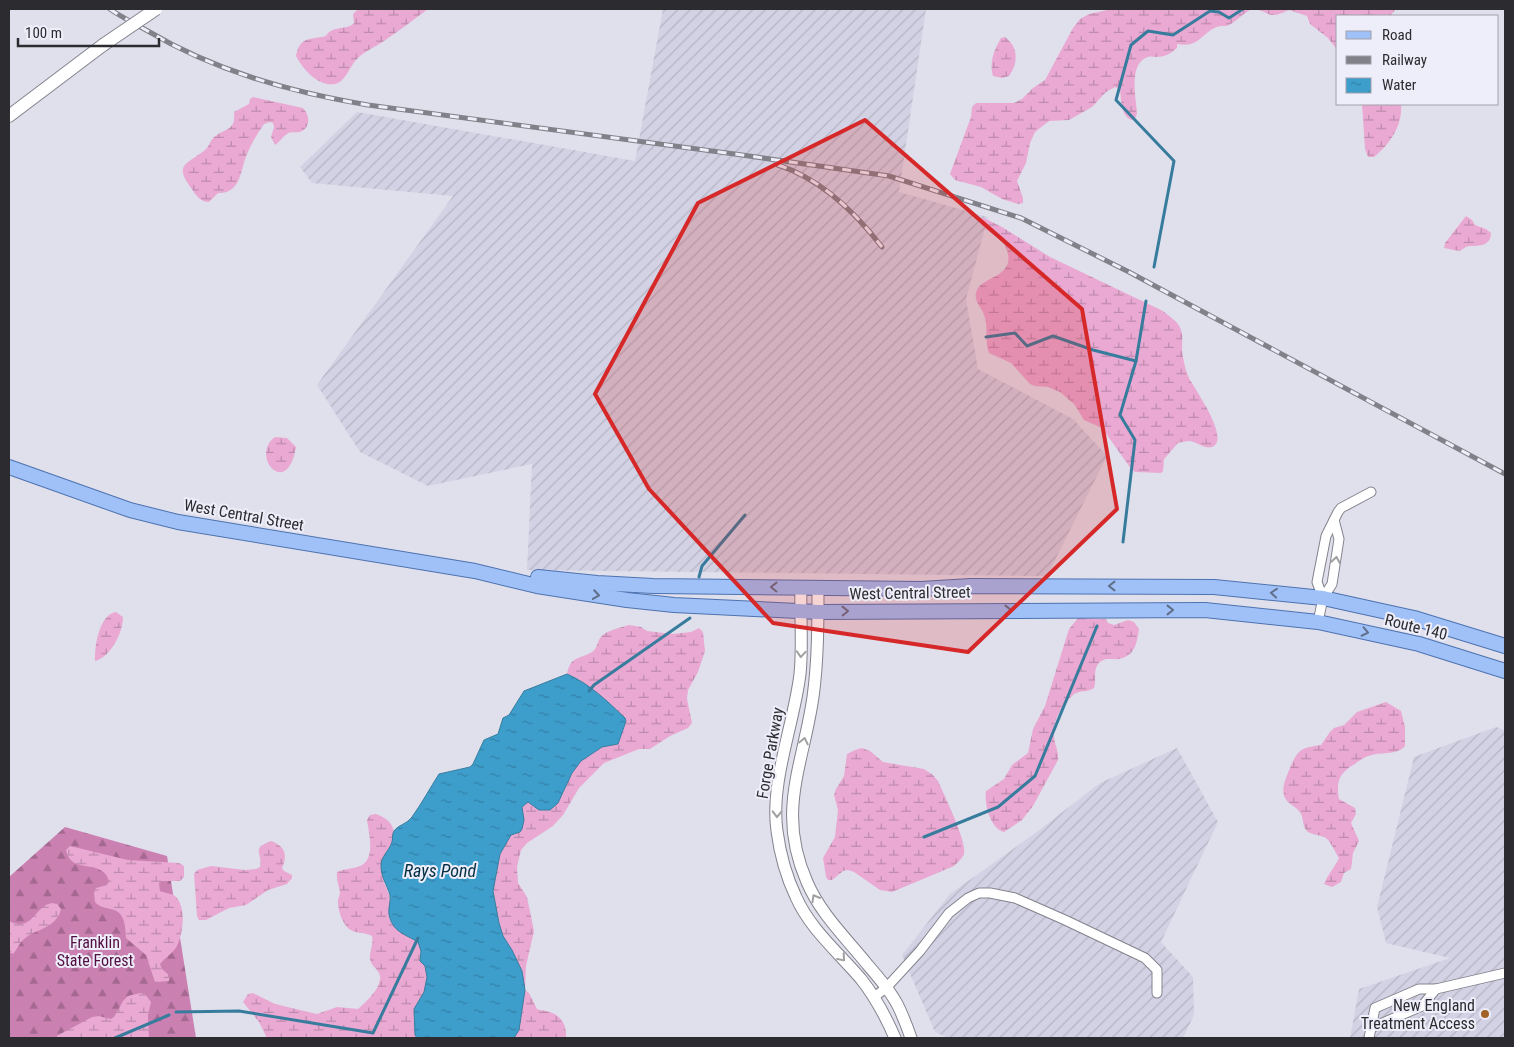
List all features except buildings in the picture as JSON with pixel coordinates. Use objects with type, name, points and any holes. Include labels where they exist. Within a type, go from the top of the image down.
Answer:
[{"type":"main road","points":[[9,116],[103,45],[156,9]]},
{"type":"main road","name":"West Central Street","points":[[9,467],[130,510],[178,522],[480,572],[653,586],[921,589],[971,586],[1214,587],[1322,598]]},
{"type":"main road","name":"West Central Street","points":[[480,572],[537,586],[627,600],[674,605],[818,612],[1205,610],[1318,622]]},
{"type":"main road","name":"Route 140","points":[[1322,598],[1414,618],[1505,646]]},
{"type":"main road","name":"Route 140","points":[[1318,622],[1419,644],[1505,671]]},
{"type":"street","points":[[1318,622],[1322,598],[1318,582],[1326,536],[1341,508],[1371,492]]},
{"type":"street","points":[[1322,598],[1332,584],[1339,539],[1334,520]]},
{"type":"street","name":"Forge Parkway","points":[[801,588],[802,642],[800,675],[777,796],[776,830],[784,866],[796,898],[816,928],[862,980],[882,1007],[895,1038]]},
{"type":"street","name":"Forge Parkway","points":[[818,588],[816,662],[812,699],[795,781],[792,817],[793,833],[801,867],[815,898],[900,1008],[911,1038]]},
{"type":"street","points":[[874,998],[886,988],[920,950],[949,914],[968,898],[980,893],[1015,898],[1145,958],[1157,970],[1157,994]]},
{"type":"street","points":[[1370,1038],[1375,1008],[1419,989],[1436,988],[1505,973]]},
{"type":"street","points":[[1371,1028],[1422,1006],[1436,988]]},
{"type":"highlighted area","points":[[865,120],[1082,309],[1117,509],[968,652],[773,623],[649,489],[595,394],[698,203]]},
{"type":"shaded area","points":[[663,9],[926,9],[899,192],[988,217],[966,299],[978,369],[1073,419],[1107,456],[1047,576],[527,570],[532,464],[428,486],[360,452],[317,385],[453,196],[312,183],[300,167],[357,112],[635,161]]},
{"type":"shaded area","points":[[1496,727],[1505,730],[1505,1038],[1350,1038],[1359,989],[1450,958],[1386,943],[1377,907],[1414,757]]},
{"type":"shaded area","points":[[1177,748],[1218,822],[1161,942],[1193,977],[1194,1015],[1183,1038],[948,1038],[935,1032],[902,955],[950,894],[1034,834],[1100,783]]},
{"type":"green space","points":[[358,9],[428,9],[390,37],[367,51],[355,61],[339,83],[329,84],[317,80],[307,71],[296,56],[300,45],[306,40],[326,36],[334,29],[352,25],[354,23],[353,14]]},
{"type":"green space","points":[[1112,9],[1252,9],[1229,25],[1218,26],[1196,42],[1185,45],[1177,44],[1177,48],[1167,55],[1149,57],[1142,61],[1135,73],[1137,113],[1136,117],[1132,120],[1124,112],[1120,89],[1115,87],[1106,92],[1092,107],[1069,120],[1049,121],[1035,132],[1030,143],[1026,163],[1017,181],[1023,203],[1018,204],[1002,199],[981,187],[955,180],[950,174],[971,117],[972,107],[976,103],[1014,103],[1022,99],[1045,80],[1073,28],[1080,19],[1089,14]]},
{"type":"green space","points":[[1252,9],[1396,9],[1391,15],[1336,15],[1336,48],[1328,38],[1310,24],[1307,16],[1289,10],[1272,15]]},
{"type":"green space","points":[[1005,37],[1013,45],[1016,60],[1009,76],[1002,78],[993,76],[992,61],[998,43],[1001,38]]},
{"type":"green space","points":[[253,97],[303,108],[308,118],[308,124],[304,130],[287,134],[275,145],[271,137],[274,127],[273,123],[264,124],[245,158],[236,185],[226,192],[218,193],[209,202],[203,201],[197,196],[186,180],[183,169],[188,162],[206,149],[214,137],[231,126],[234,112],[249,104],[250,99]]},
{"type":"green space","points":[[1362,105],[1401,105],[1398,127],[1390,140],[1374,157],[1368,157],[1365,149]]},
{"type":"green space","points":[[1466,216],[1475,225],[1491,233],[1489,241],[1477,246],[1468,246],[1459,251],[1444,248],[1445,243]]},
{"type":"green space","points":[[984,218],[1050,257],[1163,311],[1176,322],[1182,332],[1182,354],[1188,376],[1205,405],[1217,432],[1215,445],[1212,447],[1202,446],[1190,441],[1178,443],[1164,459],[1163,471],[1161,473],[1135,472],[1102,428],[1084,420],[1074,404],[1060,392],[1048,387],[1030,384],[1011,363],[989,353],[985,320],[977,302],[976,293],[979,287],[1002,272],[1007,266],[1008,259],[1005,245],[984,227],[978,219]]},
{"type":"green space","points":[[275,437],[287,438],[296,447],[291,463],[285,470],[279,472],[272,469],[266,454],[268,445]]},
{"type":"green space","points":[[116,612],[123,617],[121,630],[115,643],[106,655],[95,661],[95,648],[102,625],[110,614]]},
{"type":"green space","points":[[1078,618],[1106,619],[1108,623],[1114,625],[1128,620],[1134,622],[1139,629],[1136,644],[1129,655],[1119,659],[1102,660],[1095,671],[1094,688],[1075,694],[1065,704],[1054,726],[1058,760],[1033,806],[1022,820],[1004,832],[995,826],[989,815],[986,791],[1004,779],[1012,765],[1028,753],[1033,729],[1045,706],[1069,629]]},
{"type":"green space","points":[[629,625],[641,627],[647,631],[672,634],[691,632],[699,628],[703,632],[705,651],[698,672],[688,690],[687,699],[692,723],[688,728],[670,736],[650,749],[639,749],[604,763],[579,788],[563,815],[553,826],[527,843],[521,850],[517,867],[518,883],[527,897],[534,931],[526,966],[525,990],[529,993],[537,1009],[550,1012],[561,1019],[566,1029],[566,1038],[514,1038],[519,1030],[512,950],[503,936],[493,891],[500,854],[511,835],[520,832],[524,820],[522,807],[528,802],[539,810],[562,796],[572,772],[581,761],[602,747],[618,744],[626,721],[578,679],[567,674],[573,661],[594,651],[603,635]]},
{"type":"green space","points":[[1386,702],[1401,711],[1405,727],[1405,746],[1398,751],[1365,757],[1342,774],[1338,787],[1339,799],[1355,808],[1356,814],[1351,823],[1359,841],[1353,853],[1351,869],[1344,873],[1341,882],[1332,887],[1324,884],[1339,858],[1326,838],[1306,830],[1300,812],[1285,797],[1283,789],[1285,780],[1301,750],[1321,745],[1334,728],[1344,725],[1357,712]]},
{"type":"green space","points":[[862,748],[870,751],[883,762],[924,769],[938,781],[959,829],[964,848],[963,856],[954,866],[892,892],[880,890],[848,870],[843,871],[832,880],[828,880],[823,858],[835,837],[838,810],[834,795],[844,776],[847,754]]},
{"type":"green space","points":[[376,814],[385,818],[391,824],[394,832],[392,843],[383,858],[382,867],[384,881],[390,897],[390,919],[395,927],[416,940],[419,944],[421,950],[420,957],[425,966],[427,977],[424,992],[414,1009],[415,1035],[417,1038],[267,1038],[259,1022],[243,1002],[248,994],[253,993],[275,1004],[317,1014],[337,1007],[358,1009],[370,998],[377,988],[380,978],[379,973],[372,965],[370,959],[372,936],[352,931],[345,924],[338,906],[340,892],[337,880],[337,872],[357,867],[367,860],[370,840],[367,820],[370,815]]},
{"type":"green space","name":"Franklin State Forest","points":[[65,827],[167,856],[196,1038],[9,1038],[9,877]]},
{"type":"green space","points":[[271,841],[284,851],[285,859],[282,868],[292,875],[287,884],[268,890],[246,905],[229,908],[206,920],[199,920],[197,916],[194,874],[197,870],[211,866],[245,870],[256,869],[260,867],[259,849]]},
{"type":"green space","points":[[70,846],[128,860],[179,863],[184,866],[184,877],[180,881],[162,881],[159,883],[160,891],[175,896],[179,901],[183,921],[177,946],[160,964],[162,969],[169,975],[169,981],[155,982],[146,955],[126,938],[123,919],[119,913],[102,907],[95,902],[94,893],[96,888],[107,885],[109,881],[100,870],[80,865],[69,858],[66,850]]},
{"type":"green space","points":[[57,904],[61,909],[55,921],[27,937],[13,954],[9,952],[9,921],[23,924],[33,918],[46,905]]},
{"type":"green space","points":[[140,993],[145,994],[151,1002],[148,1015],[149,1038],[53,1038],[92,1017],[99,1016],[111,1019],[128,996]]},
{"type":"water","name":"Rays Pond","points":[[567,674],[598,693],[626,721],[618,744],[602,747],[581,761],[572,773],[558,803],[550,810],[539,810],[528,802],[522,807],[524,820],[522,829],[520,832],[511,835],[500,854],[493,891],[503,936],[522,971],[525,990],[519,1030],[514,1038],[417,1038],[415,1035],[414,1009],[424,992],[427,977],[425,966],[420,961],[421,951],[418,942],[396,929],[389,914],[390,895],[381,866],[382,859],[391,845],[393,832],[412,817],[439,774],[470,767],[473,764],[484,740],[498,734],[503,718],[509,715],[524,691]]},
{"type":"waterway","points":[[1154,267],[1174,161],[1116,100],[1131,45],[1148,31],[1173,35],[1210,11],[1219,12],[1229,18],[1243,9]]},
{"type":"waterway","points":[[1123,542],[1135,440],[1120,415],[1136,361],[1146,301]]},
{"type":"waterway","points":[[986,337],[1015,333],[1027,346],[1053,336],[1093,350],[1136,361]]},
{"type":"waterway","points":[[699,577],[702,566],[745,515]]},
{"type":"waterway","points":[[589,691],[594,685],[690,618]]},
{"type":"waterway","points":[[924,837],[998,807],[1035,776],[1097,626]]},
{"type":"waterway","points":[[176,1012],[239,1011],[373,1033],[418,938]]},
{"type":"waterway","points":[[115,1038],[169,1015]]},
{"type":"railway","points":[[110,9],[199,57],[254,78],[310,94],[368,105],[889,176],[1021,218],[1129,272],[1505,474]]},
{"type":"railway","points":[[778,165],[809,179],[836,198],[849,209],[882,247]]},
{"type":"place","name":"New England Treatment Access","points":[[1485,1014]]}]
